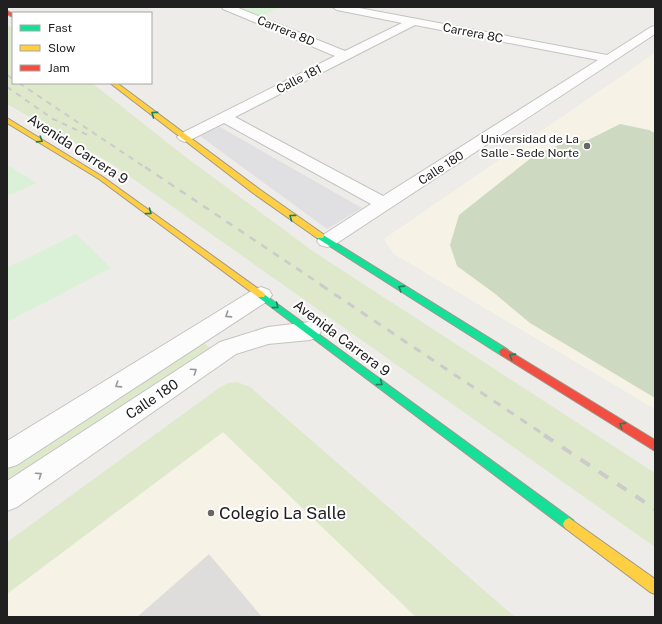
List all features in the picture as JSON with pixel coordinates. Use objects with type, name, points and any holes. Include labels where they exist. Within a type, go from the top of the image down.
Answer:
[{"type":"main road","points":[[114,84],[327,241],[655,446]]},
{"type":"main road","name":"Avenida Carrera 9","points":[[7,120],[101,178],[655,587]]},
{"type":"street","name":"Carrera 8D","points":[[227,7],[346,56]]},
{"type":"street","name":"Carrera 8C","points":[[337,7],[393,18],[411,16],[610,59]]},
{"type":"street","name":"Calle 181","points":[[185,137],[346,56],[411,16]]},
{"type":"street","name":"Calle 180","points":[[327,241],[655,30]]},
{"type":"street","points":[[224,117],[384,204]]},
{"type":"street","name":"Calle 180","points":[[7,456],[260,294]]},
{"type":"street","name":"Calle 180","points":[[7,497],[228,348],[260,336],[273,333],[310,331]]},
{"type":"shaded area","name":"Universidad de La Salle - Sede Norte","points":[[655,53],[655,409],[394,254],[384,239]]},
{"type":"shaded area","points":[[220,127],[362,208],[327,229],[200,136]]},
{"type":"shaded area","name":"Colegio La Salle","points":[[223,432],[416,617],[7,617],[7,594]]},
{"type":"shaded area","points":[[209,554],[262,617],[137,617]]},
{"type":"green space","points":[[238,7],[282,7],[261,16]]},
{"type":"green space","points":[[7,25],[12,28],[12,84],[93,84],[183,155],[314,252],[655,473],[655,547],[112,164],[7,104]]},
{"type":"green space","name":"Universidad de La Salle - Sede Norte","points":[[620,124],[649,130],[655,133],[655,398],[530,323],[494,293],[457,266],[450,245],[459,215],[536,154],[564,143],[588,140]]},
{"type":"green space","points":[[7,165],[37,183],[7,196]]},
{"type":"green space","points":[[76,234],[111,268],[7,322],[7,268]]},
{"type":"green space","points":[[203,342],[211,349],[7,484],[7,469]]},
{"type":"green space","points":[[237,382],[250,387],[515,617],[416,617],[223,432],[7,594],[7,542],[219,388],[228,383]]},
{"type":"railway","points":[[7,75],[12,78]]},
{"type":"railway","points":[[20,84],[146,168]]},
{"type":"railway","points":[[7,87],[53,119],[92,137]]},
{"type":"railway","points":[[145,167],[323,286]]},
{"type":"railway","points":[[321,285],[546,436]]},
{"type":"railway","points":[[544,435],[655,509]]},
{"type":"traffic: fast","points":[[320,236],[504,352]]},
{"type":"traffic: fast","points":[[261,295],[569,524]]},
{"type":"traffic: slow","points":[[114,84],[256,191],[320,236]]},
{"type":"traffic: slow","points":[[7,120],[101,178],[261,295]]},
{"type":"traffic: slow","points":[[569,524],[655,587]]},
{"type":"traffic: jam","points":[[7,12],[12,15]]},
{"type":"traffic: jam","points":[[504,352],[655,446]]},
{"type":"place","name":"Universidad de La Salle - Sede Norte","points":[[587,146]]},
{"type":"place","name":"Colegio La Salle","points":[[211,513]]}]
